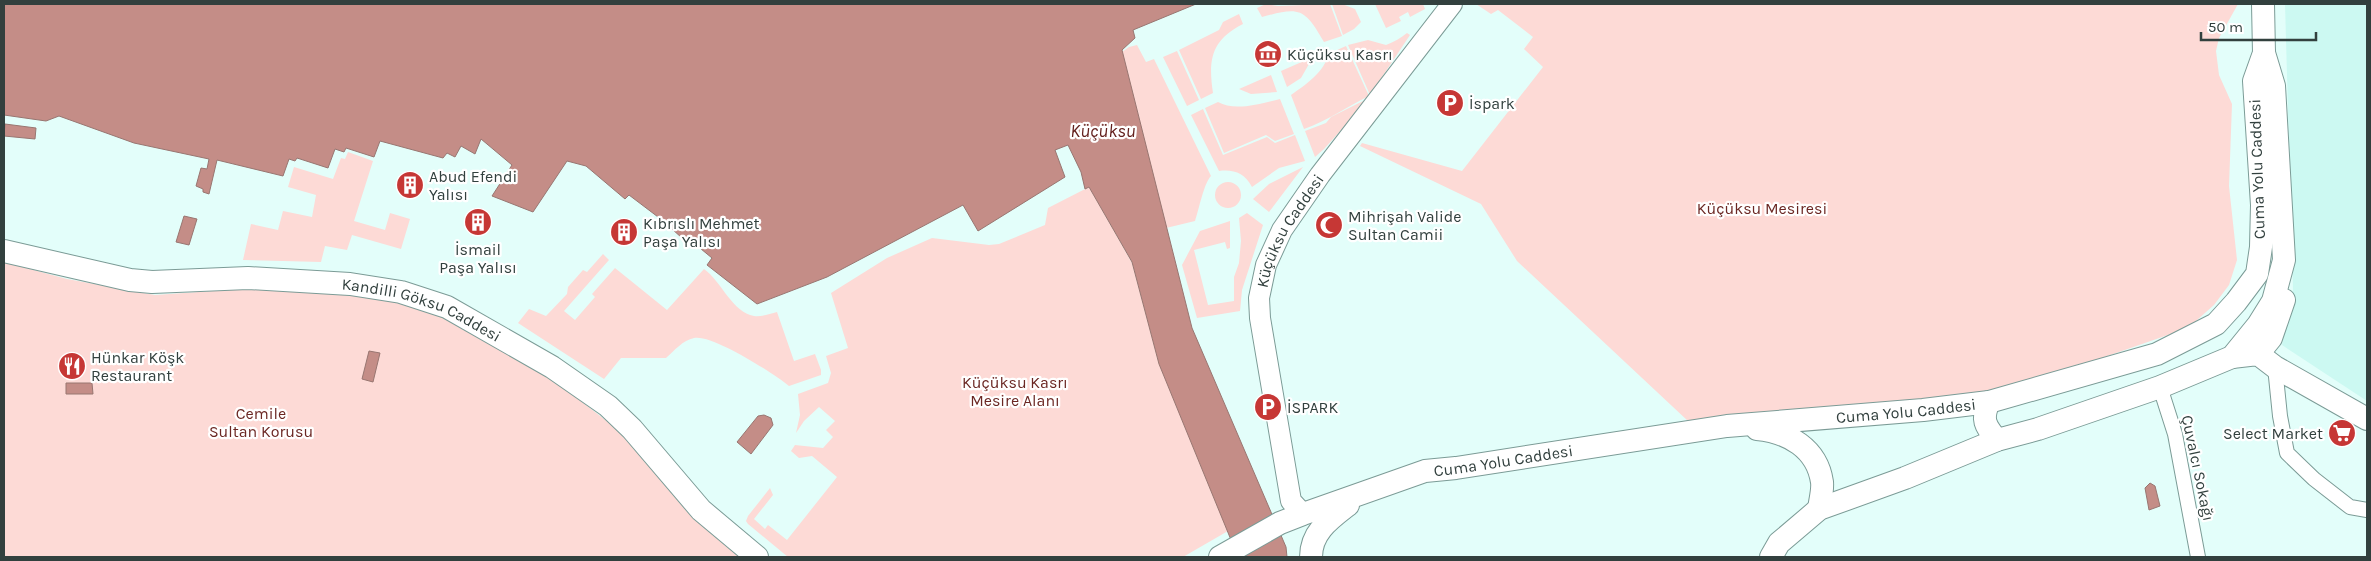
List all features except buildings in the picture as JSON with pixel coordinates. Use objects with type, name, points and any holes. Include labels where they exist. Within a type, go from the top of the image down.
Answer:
[{"type":"main road","name":"Cuma Yolu Caddesi","points":[[1819,509],[1905,478],[1997,440],[2038,429],[2160,387],[2232,357],[2258,325],[2273,301],[2284,260],[2274,86],[2264,53],[2263,4]]},
{"type":"main road","name":"Cuma Yolu Caddesi","points":[[1297,508],[1426,471],[1727,426],[1923,410],[1989,402],[2157,354],[2216,324],[2236,302],[2257,274],[2261,247],[2262,205],[2254,81],[2264,53]]},
{"type":"main road","name":"Kandilli Göksu Caddesi","points":[[4,252],[130,280],[152,282],[248,278],[350,284],[401,292],[446,307],[552,367],[608,406],[632,429],[702,510],[757,557]]},
{"type":"main road","points":[[2257,274],[2270,268],[2281,274],[2287,290],[2267,361]]},
{"type":"main road","points":[[2232,357],[2267,361],[2367,419]]},
{"type":"main road","points":[[1989,402],[1983,414],[1987,429],[1997,440]]},
{"type":"main road","points":[[1727,426],[1773,430],[1800,442],[1817,465],[1822,483],[1819,509],[1779,543],[1771,557]]},
{"type":"main road","points":[[1311,557],[1311,548],[1325,522],[1349,504],[1395,480]]},
{"type":"main road","points":[[1225,554],[1280,523],[1297,508]]},
{"type":"street","name":"Küçüksu Caddesi","points":[[1297,508],[1260,318],[1259,298],[1266,265],[1282,230],[1320,175],[1452,4]]},
{"type":"street","points":[[2267,361],[2287,453],[2314,480],[2350,507],[2367,510]]},
{"type":"street","name":"Çuvalcı Sokağı","points":[[2160,387],[2175,434],[2198,557]]},
{"type":"shaded area","points":[[2285,4],[2367,4],[2367,401],[2282,345],[2293,290]]},
{"type":"green space","points":[[1266,4],[1278,6],[1330,4],[1342,36],[1324,42],[1305,16],[1293,11],[1262,17],[1257,8]]},
{"type":"green space","points":[[1332,4],[1342,4],[1355,9],[1361,22],[1354,29],[1343,35]]},
{"type":"green space","points":[[1375,4],[1423,4],[1425,9],[1410,17],[1408,12],[1399,17],[1401,21],[1386,28]]},
{"type":"green space","name":"Küçüksu Mesiresi","points":[[1476,4],[2238,4],[2219,38],[2216,51],[2219,75],[2232,104],[2229,186],[2237,260],[2229,285],[2214,305],[2188,328],[1998,394],[1688,421],[1517,261],[1481,204],[1360,146],[1362,143],[1462,171],[1543,67],[1524,49],[1533,37],[1498,10],[1491,14]]},
{"type":"green space","points":[[1239,14],[1243,24],[1224,37],[1214,52],[1211,71],[1213,93],[1201,99],[1179,50],[1219,30],[1223,22]]},
{"type":"green space","points":[[1407,33],[1410,35],[1370,95],[1348,45],[1368,40],[1386,45]]},
{"type":"green space","points":[[1137,45],[1146,62],[1154,59],[1211,176],[1204,190],[1195,221],[1166,228],[1122,52],[1129,47]]},
{"type":"green space","points":[[1346,46],[1369,96],[1304,129],[1291,95],[1308,83],[1319,72],[1328,54]]},
{"type":"green space","points":[[1177,51],[1199,100],[1187,106],[1163,57]]},
{"type":"green space","points":[[1313,57],[1301,78],[1287,87],[1281,71]]},
{"type":"green space","points":[[1271,75],[1277,92],[1251,94],[1239,89]]},
{"type":"green space","points":[[1371,97],[1315,157],[1305,131],[1326,123],[1331,117]]},
{"type":"green space","points":[[1280,99],[1294,134],[1275,141],[1266,135],[1224,153],[1205,108],[1218,102],[1225,105],[1240,106]]},
{"type":"green space","points":[[1203,109],[1223,155],[1267,137],[1275,143],[1295,135],[1305,161],[1279,168],[1252,187],[1246,178],[1234,171],[1219,171],[1191,115]]},
{"type":"green space","points":[[348,152],[373,161],[354,221],[385,230],[390,213],[410,219],[401,249],[352,235],[347,250],[325,246],[321,262],[243,260],[251,224],[278,230],[283,211],[312,217],[316,195],[288,187],[294,167],[333,179],[341,158],[345,159]]},
{"type":"green space","points":[[1303,167],[1269,212],[1253,199],[1269,184]]},
{"type":"green space","points":[[1228,182],[1237,186],[1241,195],[1237,204],[1228,208],[1219,204],[1215,195],[1219,186]]},
{"type":"green space","name":"Küçüksu Kasrı Mesire Alanı","points":[[1089,187],[1132,263],[1159,364],[1228,531],[1183,557],[788,557],[748,524],[746,521],[748,516],[770,488],[773,495],[754,519],[765,529],[768,525],[787,540],[837,477],[812,456],[799,458],[791,451],[795,445],[823,448],[833,437],[826,430],[835,421],[819,407],[804,421],[796,433],[800,415],[798,394],[828,383],[831,373],[826,356],[848,348],[831,293],[887,258],[932,238],[989,245],[999,244],[1045,225],[1048,208]]},
{"type":"green space","points":[[1247,213],[1263,225],[1242,290],[1240,311],[1197,318],[1182,265],[1200,231],[1230,221],[1230,248],[1227,249],[1225,242],[1194,250],[1208,305],[1234,301],[1234,277],[1239,263],[1241,241],[1239,218]]},
{"type":"green space","points":[[603,254],[609,260],[564,311],[575,320],[595,297],[592,294],[615,268],[667,310],[704,269],[733,303],[747,314],[760,316],[777,312],[794,361],[815,354],[821,375],[789,386],[770,372],[728,348],[703,338],[694,338],[682,343],[666,358],[621,358],[604,379],[518,323],[529,309],[546,316],[567,294],[568,287],[583,270],[587,272]]},
{"type":"green space","name":"Cemile Sultan Korusu","points":[[4,262],[67,279],[155,295],[257,288],[396,299],[442,315],[547,375],[621,432],[693,516],[740,557],[4,557]]},
{"type":"water","name":"Küçüksu","points":[[4,4],[1196,4],[1133,30],[1135,38],[1122,50],[1192,328],[1286,547],[1287,557],[1238,557],[1159,364],[1132,262],[1089,187],[1085,189],[1081,172],[1068,145],[1055,150],[1065,177],[978,231],[963,205],[827,277],[757,304],[707,265],[712,258],[695,244],[692,247],[662,220],[629,195],[625,199],[586,166],[567,161],[533,212],[492,196],[512,165],[481,139],[475,154],[461,146],[455,157],[447,153],[443,158],[380,141],[374,157],[346,148],[344,152],[335,149],[328,168],[297,158],[295,161],[289,159],[283,176],[217,160],[209,194],[196,186],[201,168],[207,169],[209,159],[134,143],[59,116],[46,121],[4,115]]},
{"type":"water","points":[[5,124],[36,128],[35,139],[4,136]]},
{"type":"water","points":[[184,216],[197,219],[189,245],[176,242]]},
{"type":"water","points":[[369,351],[380,353],[373,382],[362,379]]},
{"type":"water","points":[[66,383],[92,383],[93,394],[66,394]]},
{"type":"water","points":[[764,415],[771,418],[773,425],[751,454],[737,442],[758,416]]},
{"type":"water","points":[[2150,483],[2155,486],[2160,506],[2149,510],[2145,488]]},
{"type":"place","name":"Küçüksu Kasrı","points":[[1268,54]]},
{"type":"place","name":"İspark","points":[[1450,103]]},
{"type":"place","name":"Abud Efendi Yalısı","points":[[410,185]]},
{"type":"place","name":"İsmail Paşa Yalısı","points":[[478,222]]},
{"type":"place","name":"Mihrişah Valide Sultan Camii","points":[[1329,225]]},
{"type":"place","name":"Kıbrıslı Mehmet Paşa Yalısı","points":[[624,232]]},
{"type":"place","name":"Hünkar Köşk Restaurant","points":[[72,366]]},
{"type":"place","name":"İSPARK","points":[[1268,407]]},
{"type":"place","name":"Select Market","points":[[2342,433]]}]
